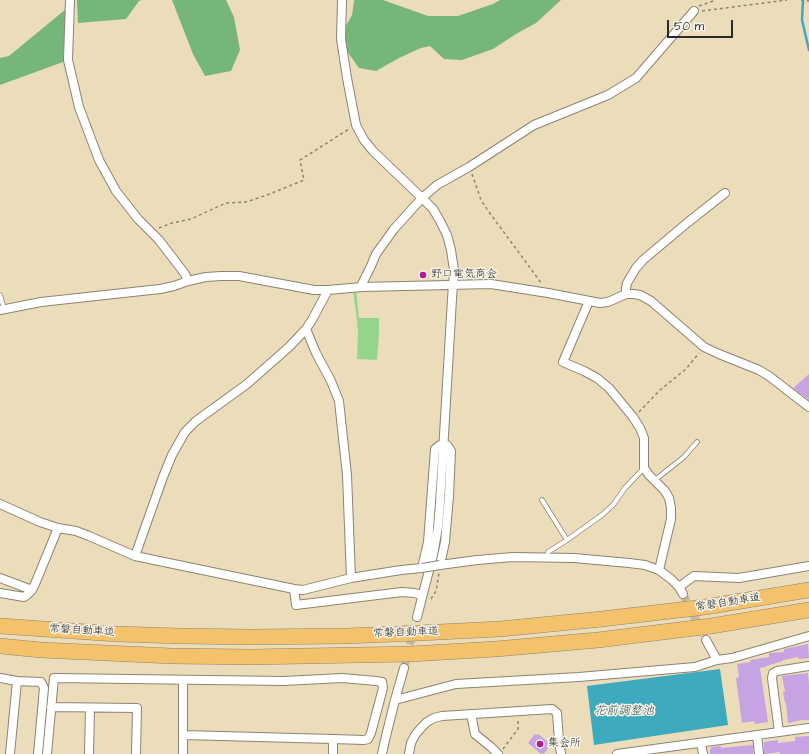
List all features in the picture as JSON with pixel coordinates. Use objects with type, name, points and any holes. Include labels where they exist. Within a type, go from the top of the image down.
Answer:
[{"type":"highway","name":"常磐自動車道","points":[[0,626],[117,634],[250,637],[419,633],[500,629],[602,619],[705,607],[809,590]]},
{"type":"highway","name":"常磐自動車道","points":[[0,646],[41,650],[172,656],[274,657],[411,654],[496,649],[598,640],[711,626],[809,610]]},
{"type":"street","points":[[70,0],[68,60],[79,107],[99,160],[116,191],[138,219],[159,240],[185,274],[188,281]]},
{"type":"street","points":[[342,0],[341,39],[356,125],[372,151],[433,210],[447,235],[454,270],[444,445],[436,543],[417,617]]},
{"type":"street","points":[[362,287],[376,254],[394,229],[422,198],[437,185],[469,167],[534,125],[608,95],[636,78],[694,11]]},
{"type":"street","points":[[626,294],[628,283],[636,268],[643,260],[725,193]]},
{"type":"street","points":[[2,310],[41,302],[160,289],[213,276],[239,276],[314,290],[362,287],[491,284],[600,303],[608,302],[626,294],[640,295],[651,301],[704,347],[759,370],[809,407]]},
{"type":"street","points":[[135,556],[163,477],[172,455],[185,432],[196,421],[247,384],[289,347],[306,329],[328,290]]},
{"type":"street","points":[[589,301],[563,362],[584,371],[609,388],[640,428],[644,438],[644,468],[665,491],[669,498],[671,508],[671,520],[660,570]]},
{"type":"street","points":[[306,329],[339,401],[347,475],[351,578]]},
{"type":"street","points":[[422,568],[428,542],[435,450],[440,445],[447,445],[451,451],[445,542],[440,565]]},
{"type":"street","points":[[0,504],[40,522],[58,528],[76,531],[135,556],[294,590],[303,590],[351,578],[401,570],[513,557],[574,558],[645,565],[660,570],[671,579],[681,591],[694,576],[738,578],[809,566]]},
{"type":"street","points":[[0,593],[24,597],[32,590],[58,528]]},
{"type":"street","points":[[0,578],[32,590]]},
{"type":"street","points":[[294,590],[296,605],[402,592],[422,595]]},
{"type":"street","points":[[395,700],[456,684],[552,679],[695,667],[809,636]]},
{"type":"street","points":[[706,640],[717,660]]},
{"type":"street","points":[[779,732],[772,678],[773,673],[777,670],[809,666]]},
{"type":"street","points":[[382,754],[404,668]]},
{"type":"street","points":[[0,678],[17,681],[41,682],[44,688],[38,754]]},
{"type":"street","points":[[47,754],[54,678],[284,681],[342,678],[382,682],[383,688],[370,737],[368,739],[183,735]]},
{"type":"street","points":[[183,680],[183,754]]},
{"type":"street","points":[[10,754],[17,681]]},
{"type":"street","points":[[51,707],[137,708],[136,754]]},
{"type":"street","points":[[89,754],[90,708]]},
{"type":"street","points":[[409,754],[411,743],[415,735],[427,722],[434,718],[442,716],[552,709],[557,713],[561,754]]},
{"type":"street","points":[[471,714],[475,734],[491,747],[500,752]]},
{"type":"street","points":[[616,754],[653,752],[701,743],[809,728]]},
{"type":"street","points":[[757,736],[759,754]]},
{"type":"street","points":[[333,739],[333,754]]},
{"type":"street","points":[[701,743],[703,754]]},
{"type":"lane","points":[[0,295],[2,310]]},
{"type":"lane","points":[[655,481],[684,457],[697,442]]},
{"type":"lane","points":[[547,557],[548,552],[608,510],[625,488],[644,468]]},
{"type":"lane","points":[[542,500],[567,540]]},
{"type":"path","points":[[694,11],[700,5],[716,0]]},
{"type":"path","points":[[694,11],[787,0]]},
{"type":"path","points":[[801,0],[809,1]]},
{"type":"path","points":[[150,231],[172,223],[191,219],[226,203],[246,202],[304,180],[300,160],[356,125]]},
{"type":"path","points":[[469,167],[481,200],[548,293]]},
{"type":"path","points":[[633,418],[660,390],[686,369],[704,347]]},
{"type":"path","points":[[431,600],[436,591],[440,565]]},
{"type":"path","points":[[500,752],[518,729],[517,711]]},
{"type":"green space","points":[[77,0],[142,0],[139,1],[126,19],[78,23]]},
{"type":"green space","points":[[172,0],[226,0],[234,17],[240,50],[231,71],[205,76],[193,54]]},
{"type":"green space","points":[[355,0],[383,0],[428,16],[458,16],[493,4],[500,0],[561,0],[536,23],[493,49],[462,60],[444,59],[430,46],[421,48],[399,58],[376,71],[359,68],[346,50],[343,31],[352,15]]},
{"type":"green space","points":[[66,9],[63,62],[0,85],[0,58],[9,56]]},
{"type":"green space","points":[[353,290],[356,290],[359,318],[379,318],[377,360],[357,359],[358,334]]},
{"type":"water","name":"花前調整池","points":[[720,669],[728,725],[594,745],[587,686]]},
{"type":"building","points":[[809,374],[809,400],[793,388]]},
{"type":"building","points":[[808,644],[809,658],[799,659],[798,657],[783,660],[760,668],[768,722],[755,724],[754,721],[742,723],[736,678],[739,677],[737,664],[769,657],[769,653],[784,652],[784,649]]},
{"type":"building","points":[[808,673],[809,720],[788,723],[782,676]]},
{"type":"building","name":"集会所","points":[[535,734],[538,734],[551,744],[544,754],[541,754],[528,743]]},
{"type":"building","points":[[809,736],[809,754],[780,754],[780,752],[764,754],[764,742],[778,740],[778,743],[795,741],[795,737]]},
{"type":"building","points":[[753,745],[753,754],[710,754],[711,747],[721,746],[721,748]]},
{"type":"waterway","points":[[803,0],[802,20],[809,50]]},
{"type":"tunnel","points":[[683,594],[706,640]]},
{"type":"tunnel","points":[[404,668],[417,617]]},
{"type":"place","name":"野口電気商会","points":[[423,275]]},
{"type":"place","name":"集会所","points":[[540,744]]}]
